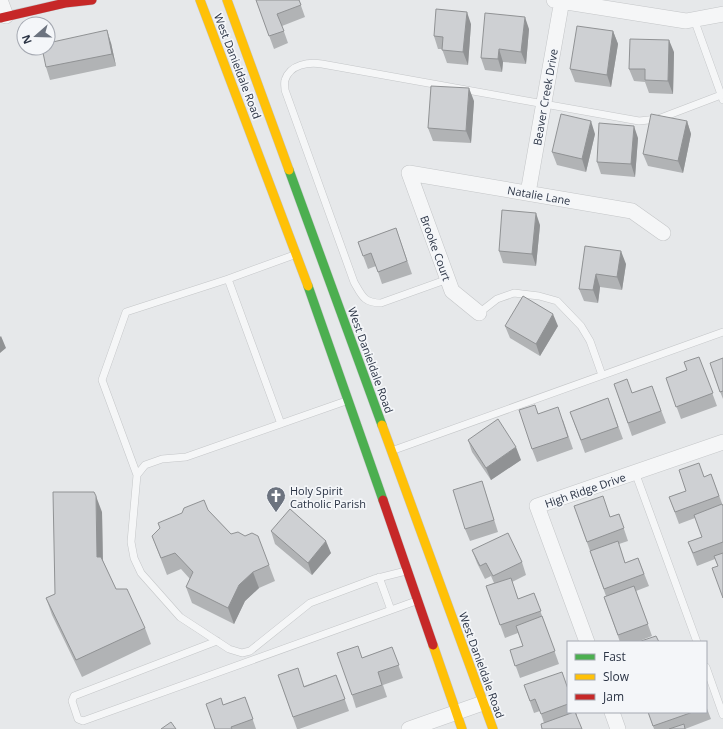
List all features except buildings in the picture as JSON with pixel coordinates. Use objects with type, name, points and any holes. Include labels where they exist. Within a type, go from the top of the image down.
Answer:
[{"type":"main road","points":[[3,17],[65,3],[92,0]]},
{"type":"main road","name":"West Danieldale Road","points":[[200,0],[306,250],[376,408],[392,451],[429,563],[493,729]]},
{"type":"main road","name":"West Danieldale Road","points":[[227,0],[306,250],[323,327],[410,570],[417,601],[462,729]]},
{"type":"main road","points":[[354,417],[376,408]]},
{"type":"street","points":[[0,0],[3,17]]},
{"type":"street","points":[[559,0],[686,21],[723,14]]},
{"type":"street","name":"Beaver Creek Drive","points":[[528,193],[544,103],[559,0]]},
{"type":"street","name":"Natalie Lane","points":[[409,173],[632,211],[663,233]]},
{"type":"street","name":"Brooke Court","points":[[409,173],[452,291],[479,313]]},
{"type":"street","name":"High Ridge Drive","points":[[587,641],[537,506],[723,442]]},
{"type":"street","points":[[409,729],[483,703]]},
{"type":"street","points":[[612,713],[618,729]]},
{"type":"lane","points":[[448,279],[382,303],[372,303],[362,297],[354,282],[287,97],[285,90],[285,79],[291,71],[301,64],[312,63],[639,121],[658,119],[722,98],[694,19]]},
{"type":"lane","points":[[306,250],[126,312],[102,380],[137,476],[131,542],[134,558],[141,573],[180,617],[229,649],[242,653],[250,651],[310,603],[379,577],[410,570]]},
{"type":"lane","points":[[228,278],[280,424]]},
{"type":"lane","points":[[479,313],[496,299],[514,293],[557,301],[581,326],[590,341],[602,375]]},
{"type":"lane","points":[[392,451],[723,332]]},
{"type":"lane","points":[[137,476],[146,465],[162,459],[186,457],[348,400]]},
{"type":"lane","points":[[635,472],[697,641]]},
{"type":"lane","points":[[379,577],[391,610]]},
{"type":"lane","points":[[216,641],[74,696],[72,701],[78,719],[84,721],[417,601]]},
{"type":"lane","points":[[250,651],[254,659]]},
{"type":"lane","points":[[707,670],[723,715]]},
{"type":"traffic: fast","points":[[289,170],[382,425]]},
{"type":"traffic: fast","points":[[308,286],[383,500]]},
{"type":"traffic: slow","points":[[200,0],[308,286]]},
{"type":"traffic: slow","points":[[227,0],[289,170]]},
{"type":"traffic: slow","points":[[382,425],[493,729]]},
{"type":"traffic: slow","points":[[433,645],[462,729]]},
{"type":"traffic: jam","points":[[0,18],[65,3],[92,0]]},
{"type":"traffic: jam","points":[[383,500],[433,645]]},
{"type":"place","name":"Holy Spirit Catholic Parish","points":[[276,513]]}]
